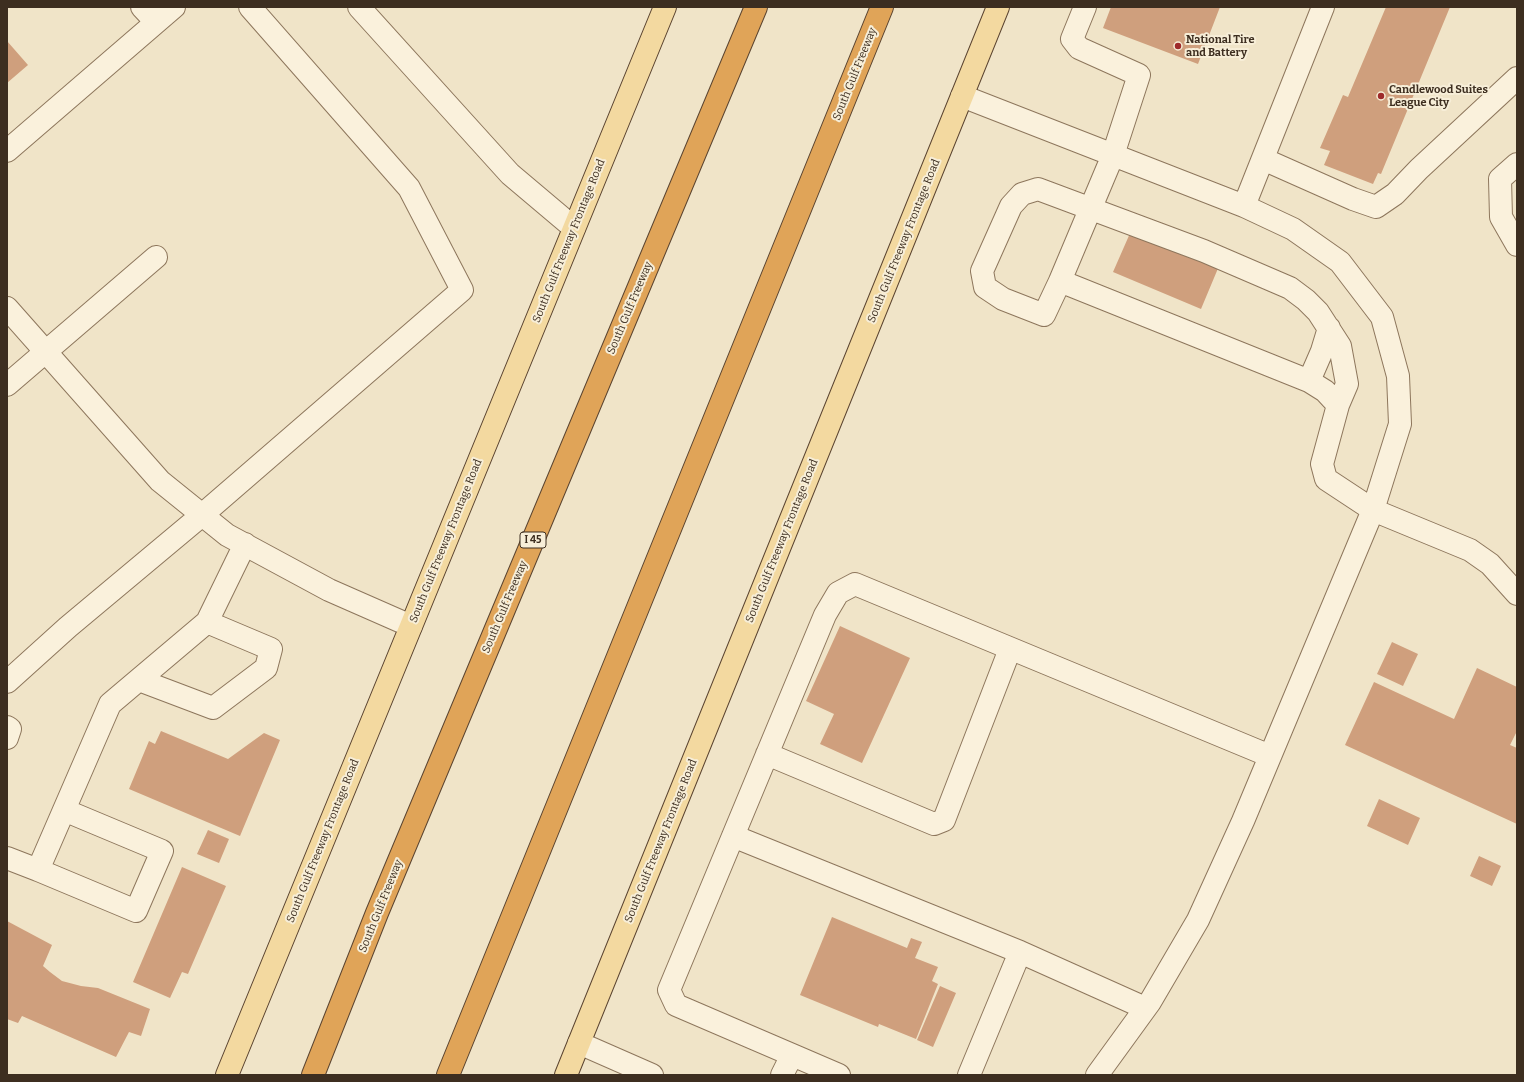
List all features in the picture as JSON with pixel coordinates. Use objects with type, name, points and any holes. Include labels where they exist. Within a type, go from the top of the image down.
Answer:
[{"type":"highway","name":"South Gulf Freeway","points":[[313,1075],[377,913],[756,7]]},
{"type":"highway","name":"South Gulf Freeway","points":[[448,1075],[882,7]]},
{"type":"main road","name":"South Gulf Freeway Frontage Road","points":[[227,1075],[665,7]]},
{"type":"main road","name":"South Gulf Freeway Frontage Road","points":[[566,1075],[998,7]]},
{"type":"lane","points":[[7,151],[149,15],[174,7]]},
{"type":"lane","points":[[7,682],[68,627],[202,514],[462,290],[409,188],[250,7]]},
{"type":"lane","points":[[358,7],[510,174],[574,228]]},
{"type":"lane","points":[[1085,7],[1072,39],[1079,48],[1139,75],[1113,155],[1090,209],[1060,281],[1044,316],[1003,299],[985,287],[982,271],[1011,206],[1022,194],[1038,189],[1090,209],[1204,251],[1290,288],[1306,300],[1318,312],[1330,328],[1340,346],[1347,384],[1338,405],[1322,464],[1326,479],[1373,510],[1470,550],[1490,564],[1517,594]]},
{"type":"lane","points":[[1244,206],[1323,7]]},
{"type":"lane","points":[[1263,159],[1353,199],[1376,207],[1395,194],[1419,169],[1517,78]]},
{"type":"lane","points":[[962,96],[1244,206],[1293,229],[1340,262],[1382,317],[1398,376],[1400,424],[1373,510],[1243,821],[1198,920],[1146,1008],[1097,1075]]},
{"type":"lane","points":[[1517,164],[1500,179],[1501,217],[1517,246]]},
{"type":"lane","points":[[7,385],[156,257]]},
{"type":"lane","points":[[1060,281],[1309,381],[1325,391],[1338,405]]},
{"type":"lane","points":[[7,308],[160,481],[228,535],[329,590],[411,626]]},
{"type":"lane","points":[[1309,381],[1330,328]]},
{"type":"lane","points":[[38,870],[110,704],[208,622],[245,544]]},
{"type":"lane","points":[[839,1075],[676,1005],[669,990],[825,615],[838,593],[855,584],[1270,756]]},
{"type":"lane","points":[[139,680],[214,708],[266,668],[271,649],[208,622]]},
{"type":"lane","points":[[768,754],[934,824],[944,820],[1010,649]]},
{"type":"lane","points":[[7,727],[10,728],[7,738]]},
{"type":"lane","points":[[7,858],[136,911],[162,851],[64,810]]},
{"type":"lane","points":[[733,836],[1020,952],[1146,1008]]},
{"type":"lane","points":[[969,1075],[1020,952]]},
{"type":"lane","points":[[580,1043],[652,1075]]},
{"type":"lane","points":[[782,1075],[792,1055]]},
{"type":"building","name":"National Tire and Battery","points":[[1111,7],[1220,7],[1198,64],[1103,28]]},
{"type":"building","name":"Candlewood Suites League City","points":[[1386,7],[1450,7],[1381,174],[1378,173],[1373,184],[1324,165],[1330,151],[1320,148],[1343,95],[1348,97]]},
{"type":"building","points":[[7,41],[28,65],[7,83]]},
{"type":"building","points":[[1131,231],[1219,266],[1201,309],[1113,272]]},
{"type":"building","points":[[840,626],[910,658],[862,763],[820,744],[834,714],[806,701]]},
{"type":"building","points":[[1392,642],[1418,654],[1403,686],[1377,674]]},
{"type":"building","points":[[1477,668],[1517,687],[1517,731],[1510,745],[1517,748],[1517,824],[1345,745],[1374,682],[1454,719]]},
{"type":"building","points":[[161,731],[228,759],[264,733],[280,740],[240,836],[129,789],[149,741],[155,744]]},
{"type":"building","points":[[1379,799],[1420,818],[1408,845],[1367,826]]},
{"type":"building","points":[[208,830],[229,839],[219,863],[197,854]]},
{"type":"building","points":[[1479,856],[1501,866],[1492,886],[1470,876]]},
{"type":"building","points":[[182,867],[226,886],[188,974],[182,972],[170,998],[133,982]]},
{"type":"building","points":[[832,917],[907,948],[911,938],[922,942],[915,958],[938,967],[932,981],[938,984],[916,1039],[879,1024],[878,1027],[800,995]]},
{"type":"building","points":[[7,921],[52,945],[43,966],[62,981],[81,986],[98,988],[150,1009],[141,1036],[129,1032],[116,1057],[22,1016],[18,1023],[7,1019]]},
{"type":"building","points":[[940,986],[956,993],[933,1047],[917,1040]]},
{"type":"place","name":"National Tire and Battery","points":[[1178,46]]},
{"type":"place","name":"Candlewood Suites League City","points":[[1381,96]]}]
